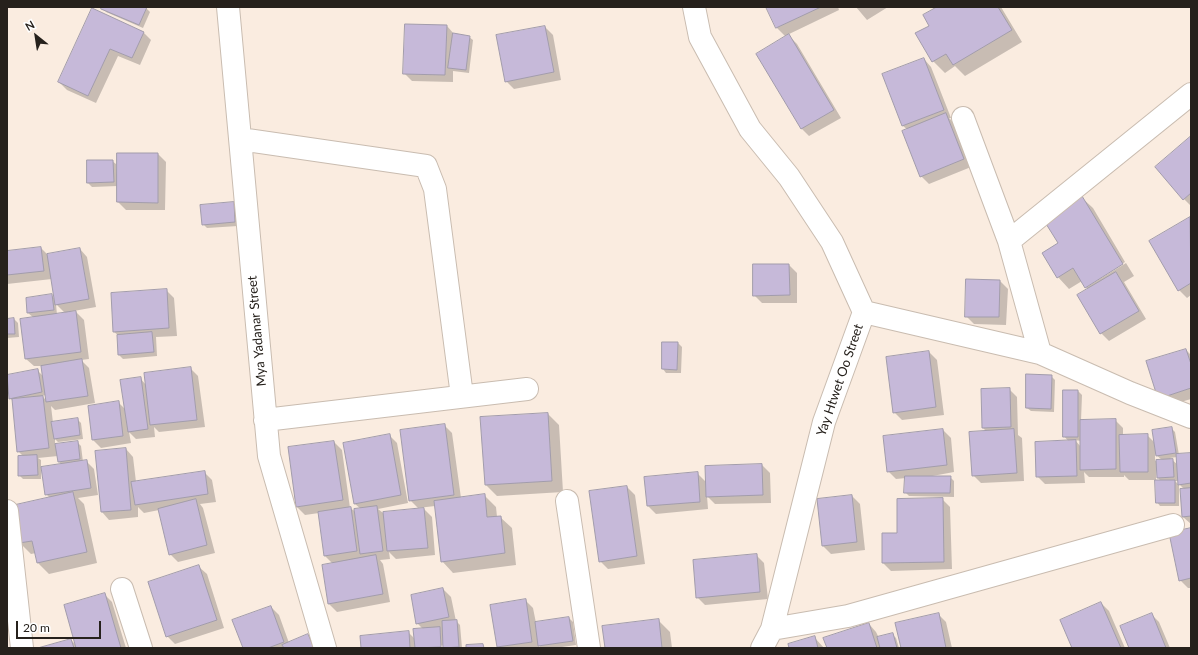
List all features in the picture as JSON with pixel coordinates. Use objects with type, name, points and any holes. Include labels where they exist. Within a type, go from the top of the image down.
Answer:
[{"type":"street","name":"Mya Yadanar Street","points":[[228,7],[268,456],[325,648]]},
{"type":"street","name":"Yay Htwet Oo Street","points":[[694,7],[700,37],[750,129],[789,177],[832,242],[864,312],[824,422],[767,639]]},
{"type":"street","points":[[1009,241],[1191,94]]},
{"type":"street","points":[[963,118],[1009,241],[1040,353]]},
{"type":"street","points":[[240,139],[426,166],[435,189],[462,396]]},
{"type":"street","points":[[864,312],[1040,353],[1130,393],[1191,417]]},
{"type":"street","points":[[265,420],[527,388]]},
{"type":"street","points":[[567,501],[589,648]]},
{"type":"street","points":[[7,511],[13,620],[22,648]]},
{"type":"street","points":[[767,639],[1173,524]]},
{"type":"street","points":[[122,589],[141,648]]},
{"type":"building","points":[[102,7],[147,7],[139,25],[101,9]]},
{"type":"building","points":[[766,7],[821,7],[776,28]]},
{"type":"building","points":[[937,7],[998,7],[1012,30],[953,65],[946,54],[932,62],[915,33],[929,26],[923,15]]},
{"type":"building","points":[[92,8],[144,32],[132,58],[110,49],[88,96],[58,82]]},
{"type":"building","points":[[405,24],[447,25],[445,75],[403,74]]},
{"type":"building","points":[[545,26],[554,72],[505,82],[496,35]]},
{"type":"building","points":[[453,33],[470,36],[466,70],[448,68]]},
{"type":"building","points":[[789,34],[834,110],[801,129],[756,54]]},
{"type":"building","points":[[924,58],[944,110],[902,126],[882,74]]},
{"type":"building","points":[[946,113],[964,159],[920,177],[902,131]]},
{"type":"building","points":[[1191,136],[1191,193],[1183,200],[1155,167]]},
{"type":"building","points":[[117,153],[158,153],[158,203],[117,202]]},
{"type":"building","points":[[87,160],[113,160],[114,182],[87,183]]},
{"type":"building","points":[[1082,196],[1123,264],[1085,288],[1073,268],[1057,278],[1042,253],[1058,243],[1043,219]]},
{"type":"building","points":[[234,202],[235,222],[202,225],[200,205]]},
{"type":"building","points":[[1190,217],[1191,283],[1178,291],[1149,241]]},
{"type":"building","points":[[41,247],[44,271],[7,275],[7,251]]},
{"type":"building","points":[[80,248],[89,299],[55,305],[47,254]]},
{"type":"building","points":[[753,264],[789,264],[790,295],[753,296]]},
{"type":"building","points":[[1116,272],[1139,311],[1100,334],[1077,295]]},
{"type":"building","points":[[966,279],[1000,280],[999,317],[965,317]]},
{"type":"building","points":[[167,289],[169,328],[113,332],[111,293]]},
{"type":"building","points":[[52,294],[54,310],[27,313],[26,298]]},
{"type":"building","points":[[76,311],[81,352],[25,359],[20,319]]},
{"type":"building","points":[[14,318],[15,334],[7,334],[7,319]]},
{"type":"building","points":[[152,332],[154,352],[118,355],[117,335]]},
{"type":"building","points":[[662,342],[678,342],[677,370],[662,369]]},
{"type":"building","points":[[1186,349],[1191,364],[1191,388],[1158,399],[1146,361]]},
{"type":"building","points":[[929,351],[936,407],[893,413],[886,357]]},
{"type":"building","points":[[82,359],[88,396],[46,402],[41,366]]},
{"type":"building","points":[[191,367],[197,420],[150,425],[144,373]]},
{"type":"building","points":[[38,369],[42,392],[9,399],[7,375]]},
{"type":"building","points":[[1026,374],[1052,375],[1051,409],[1026,408]]},
{"type":"building","points":[[141,377],[148,429],[128,432],[120,380]]},
{"type":"building","points":[[1010,388],[1011,427],[982,428],[981,389]]},
{"type":"building","points":[[1063,390],[1078,390],[1078,437],[1063,437]]},
{"type":"building","points":[[43,396],[49,448],[17,452],[12,399]]},
{"type":"building","points":[[119,401],[123,436],[92,440],[88,406]]},
{"type":"building","points":[[548,413],[552,481],[485,485],[480,417]]},
{"type":"building","points":[[78,418],[80,435],[54,439],[51,422]]},
{"type":"building","points":[[1116,419],[1116,469],[1080,470],[1080,420]]},
{"type":"building","points":[[445,424],[454,495],[409,501],[400,430]]},
{"type":"building","points":[[1172,427],[1176,453],[1156,456],[1152,430]]},
{"type":"building","points":[[943,429],[947,465],[887,472],[883,436]]},
{"type":"building","points":[[1014,429],[1017,473],[972,476],[969,432]]},
{"type":"building","points":[[390,434],[401,495],[354,504],[343,443]]},
{"type":"building","points":[[1148,434],[1148,472],[1120,472],[1119,435]]},
{"type":"building","points":[[1076,440],[1077,476],[1036,477],[1035,442]]},
{"type":"building","points":[[78,441],[80,459],[58,462],[55,444]]},
{"type":"building","points":[[334,441],[343,500],[296,507],[288,447]]},
{"type":"building","points":[[126,448],[131,510],[101,512],[95,451]]},
{"type":"building","points":[[1191,453],[1191,483],[1178,485],[1176,454]]},
{"type":"building","points":[[37,455],[38,475],[18,476],[18,456]]},
{"type":"building","points":[[1173,459],[1174,477],[1157,478],[1156,460]]},
{"type":"building","points":[[87,460],[91,488],[45,495],[41,467]]},
{"type":"building","points":[[762,464],[763,495],[706,497],[705,466]]},
{"type":"building","points":[[205,471],[208,494],[135,505],[131,482]]},
{"type":"building","points":[[698,472],[700,502],[647,506],[644,477]]},
{"type":"building","points":[[905,476],[951,476],[950,493],[904,493]]},
{"type":"building","points":[[1155,480],[1175,480],[1175,503],[1156,503]]},
{"type":"building","points":[[627,486],[637,556],[599,562],[589,491]]},
{"type":"building","points":[[1191,488],[1191,516],[1182,517],[1180,489]]},
{"type":"building","points":[[73,492],[87,552],[37,563],[32,541],[19,543],[11,506]]},
{"type":"building","points":[[485,494],[487,517],[501,516],[505,553],[441,562],[434,501]]},
{"type":"building","points":[[852,495],[857,542],[822,546],[817,499]]},
{"type":"building","points":[[943,498],[944,562],[882,563],[882,533],[897,533],[897,499]]},
{"type":"building","points":[[196,499],[207,545],[169,555],[158,509]]},
{"type":"building","points":[[377,506],[383,551],[360,554],[354,509]]},
{"type":"building","points":[[351,507],[357,551],[324,556],[318,512]]},
{"type":"building","points":[[424,508],[428,548],[387,551],[383,512]]},
{"type":"building","points":[[1191,528],[1191,578],[1179,581],[1169,533]]},
{"type":"building","points":[[757,554],[760,592],[696,598],[693,560]]},
{"type":"building","points":[[376,555],[383,594],[328,604],[322,565]]},
{"type":"building","points":[[199,565],[217,620],[166,637],[148,582]]},
{"type":"building","points":[[443,588],[449,617],[416,624],[411,595]]},
{"type":"building","points":[[105,593],[121,648],[76,648],[64,605]]},
{"type":"building","points":[[526,599],[532,642],[497,647],[490,605]]},
{"type":"building","points":[[1101,602],[1121,648],[1072,648],[1060,620]]},
{"type":"building","points":[[271,606],[284,642],[268,648],[243,648],[232,620]]},
{"type":"building","points":[[939,613],[946,648],[901,648],[895,623]]},
{"type":"building","points":[[1152,613],[1166,648],[1129,648],[1120,626]]},
{"type":"building","points":[[569,617],[573,641],[538,646],[535,622]]},
{"type":"building","points":[[659,619],[662,648],[605,648],[602,626]]},
{"type":"building","points":[[457,620],[459,647],[443,648],[442,621]]},
{"type":"building","points":[[869,623],[877,648],[827,648],[823,638]]},
{"type":"building","points":[[440,627],[441,647],[415,648],[413,629]]},
{"type":"building","points":[[409,631],[410,648],[361,648],[360,636]]},
{"type":"building","points":[[893,633],[897,648],[880,648],[877,637]]},
{"type":"building","points":[[308,634],[314,648],[284,648],[282,645]]},
{"type":"building","points":[[815,636],[818,648],[789,648],[788,644]]},
{"type":"building","points":[[71,639],[74,648],[38,648]]},
{"type":"building","points":[[483,644],[484,648],[466,648],[466,645]]}]
